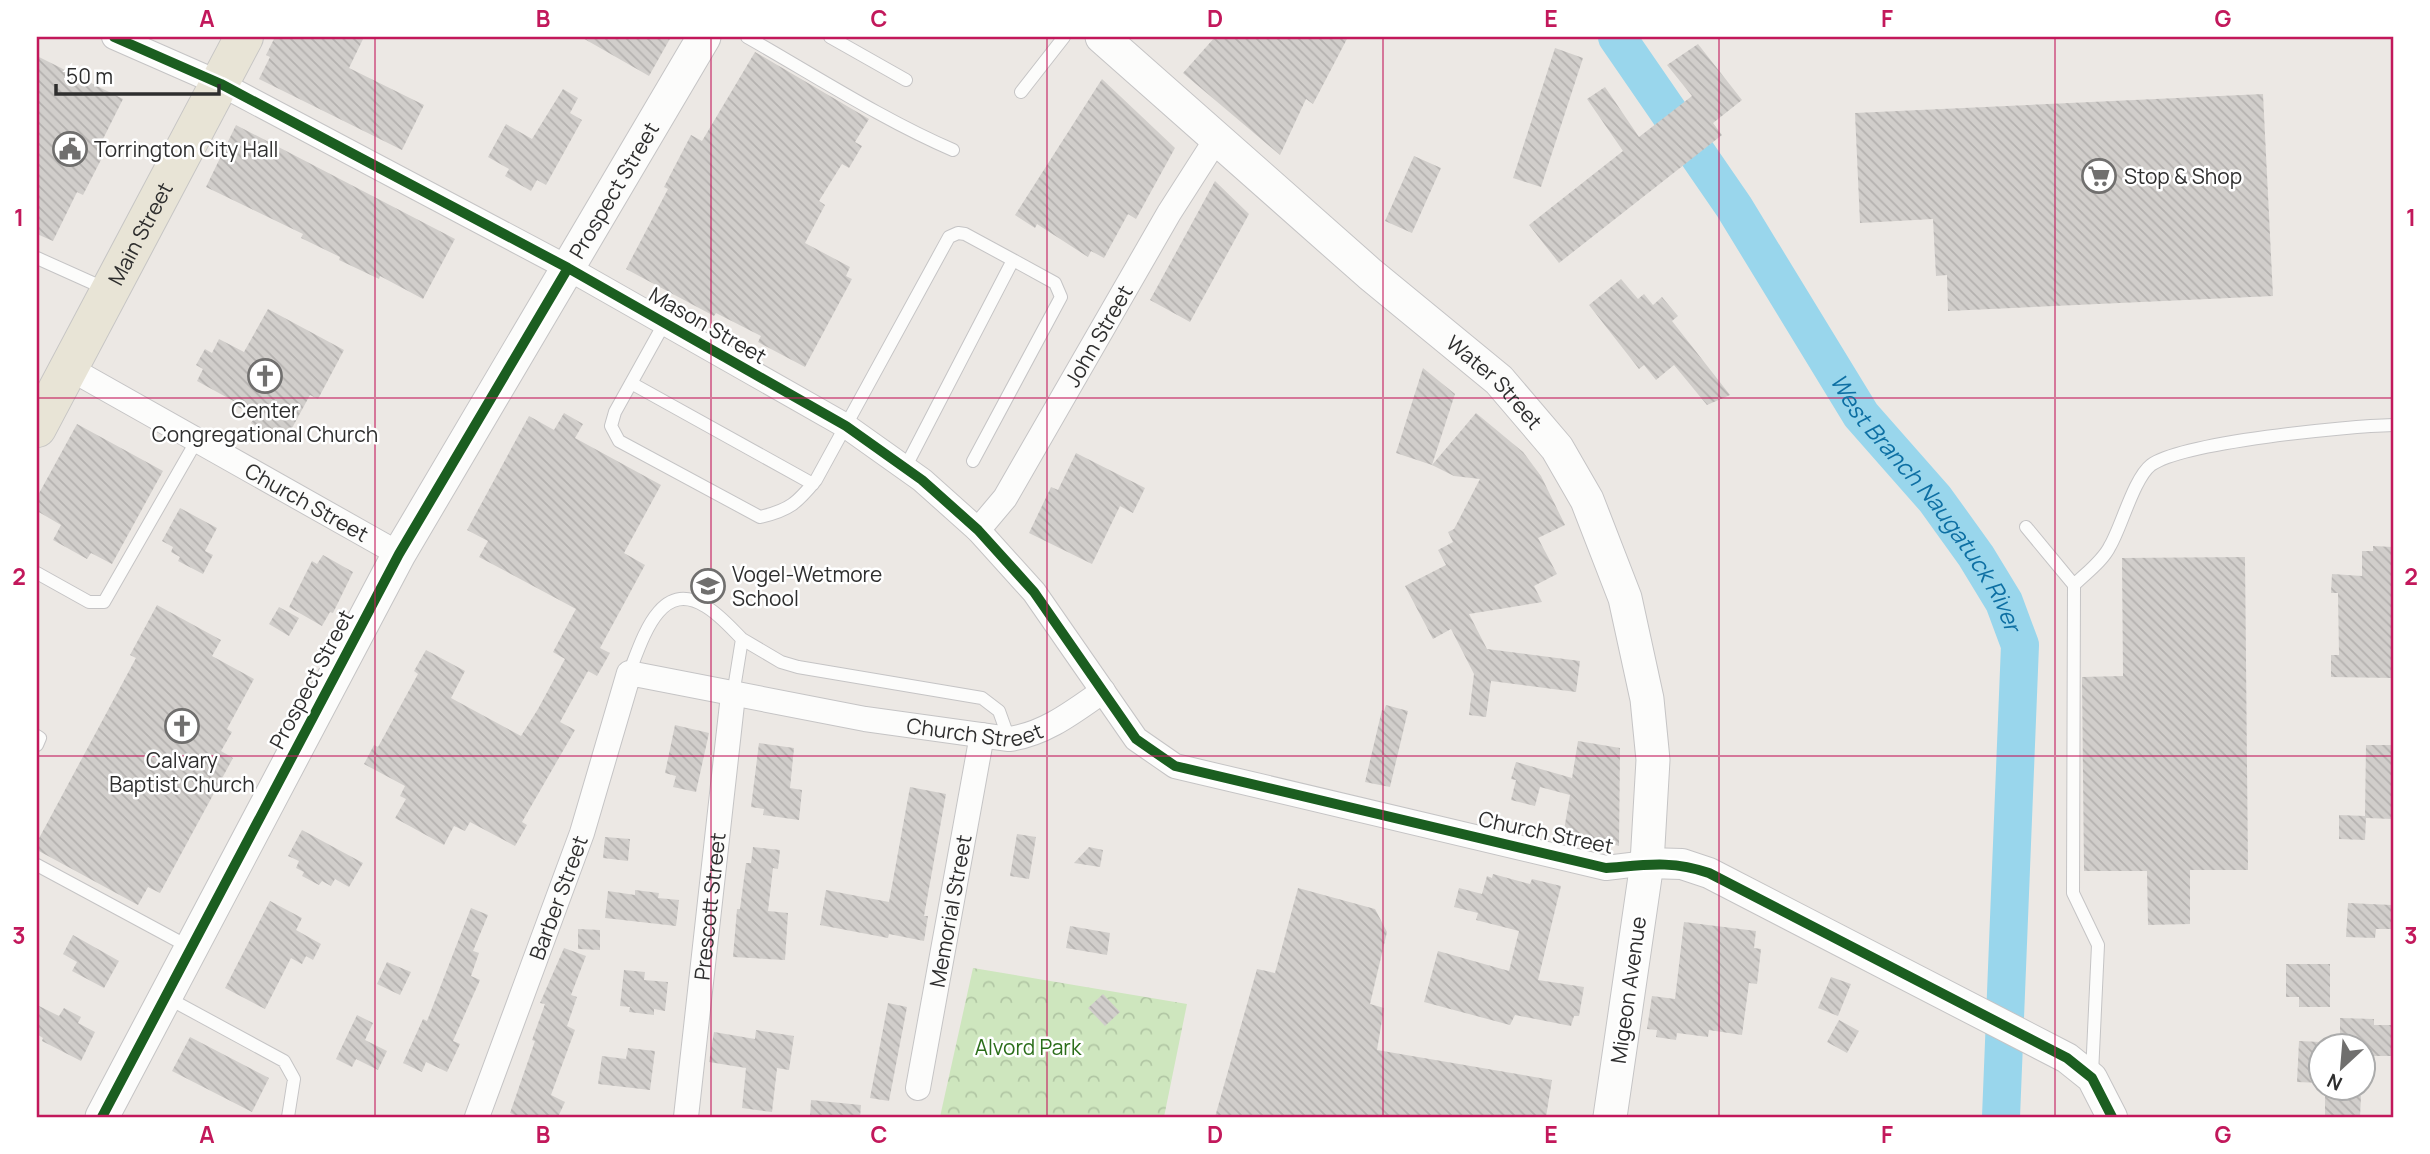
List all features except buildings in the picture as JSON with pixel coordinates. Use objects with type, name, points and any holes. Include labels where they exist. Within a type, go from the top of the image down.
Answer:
[{"type":"main road","name":"Main Street","points":[[37,428],[244,37]]},
{"type":"main road","name":"Prospect Street","points":[[103,1117],[399,554],[704,37]]},
{"type":"main road","name":"Water Street","points":[[1102,37],[1370,274],[1499,380],[1557,448],[1574,473],[1611,557],[1625,598],[1647,699],[1653,760],[1647,863]]},
{"type":"main road","name":"Migeon Avenue","points":[[1610,1117],[1647,863]]},
{"type":"street","name":"Mason Street","points":[[114,37],[221,84],[568,268],[846,426],[905,468],[978,530],[1034,592],[1103,691]]},
{"type":"street","name":"John Street","points":[[978,530],[1005,498],[1169,213],[1217,138]]},
{"type":"street","name":"Church Street","points":[[69,368],[399,554]]},
{"type":"street","name":"Church Street","points":[[629,673],[865,719],[1009,739],[1028,736],[1048,728],[1103,691],[1136,739],[1175,766],[1606,868],[1647,863],[1682,864],[1709,873],[2067,1058],[2092,1078],[2112,1117]]},
{"type":"street","name":"Barber Street","points":[[477,1117],[582,833],[629,673]]},
{"type":"street","name":"Prescott Street","points":[[686,1117],[733,695]]},
{"type":"street","name":"Memorial Street","points":[[918,1088],[982,735]]},
{"type":"lane","points":[[747,37],[860,100],[900,127],[953,149]]},
{"type":"lane","points":[[830,37],[864,59],[906,80]]},
{"type":"lane","points":[[1021,92],[1065,37]]},
{"type":"lane","points":[[665,322],[611,426],[619,441],[760,517],[782,512],[801,500],[813,484],[949,237],[958,233],[965,234],[1055,283],[1061,296],[973,461]]},
{"type":"lane","points":[[37,258],[110,290]]},
{"type":"lane","points":[[905,468],[1013,260]]},
{"type":"lane","points":[[631,383],[813,484]]},
{"type":"lane","points":[[2074,585],[2110,548],[2120,519],[2150,466],[2180,454],[2233,442],[2393,425]]},
{"type":"lane","points":[[37,573],[89,602],[104,602],[197,440]]},
{"type":"lane","points":[[2026,527],[2074,585],[2073,892],[2098,945],[2092,1078]]},
{"type":"lane","points":[[629,673],[651,620],[658,610],[673,600],[688,599],[706,606],[742,639],[773,657],[798,667],[982,698],[999,711],[1009,739]]},
{"type":"lane","points":[[733,695],[742,639]]},
{"type":"lane","points":[[37,736],[40,738],[37,745]]},
{"type":"lane","points":[[37,865],[191,948]]},
{"type":"lane","points":[[166,997],[284,1061],[294,1079],[288,1117]]},
{"type":"green space","name":"Alvord Park","points":[[973,968],[1187,1004],[1164,1117],[940,1117]]},
{"type":"waterway","name":"West Branch Naugatuck River","points":[[1617,37],[1734,207],[1861,415],[1935,499],[1976,556],[2004,602],[2020,645],[2001,1117]]},
{"type":"cycle path","points":[[114,37],[221,84],[568,268],[846,426],[922,480],[978,530],[1034,592],[1136,739],[1175,766],[1606,868],[1670,865],[1709,873],[2067,1058],[2092,1078],[2112,1117]]},
{"type":"cycle path","points":[[102,1117],[399,554],[568,268]]},
{"type":"place","name":"Torrington City Hall","points":[[70,149]]},
{"type":"place","name":"Stop & Shop","points":[[2099,176]]},
{"type":"place","name":"Center Congregational Church","points":[[265,376]]},
{"type":"place","name":"Vogel-Wetmore School","points":[[708,586]]},
{"type":"place","name":"Calvary Baptist Church","points":[[182,726]]}]
